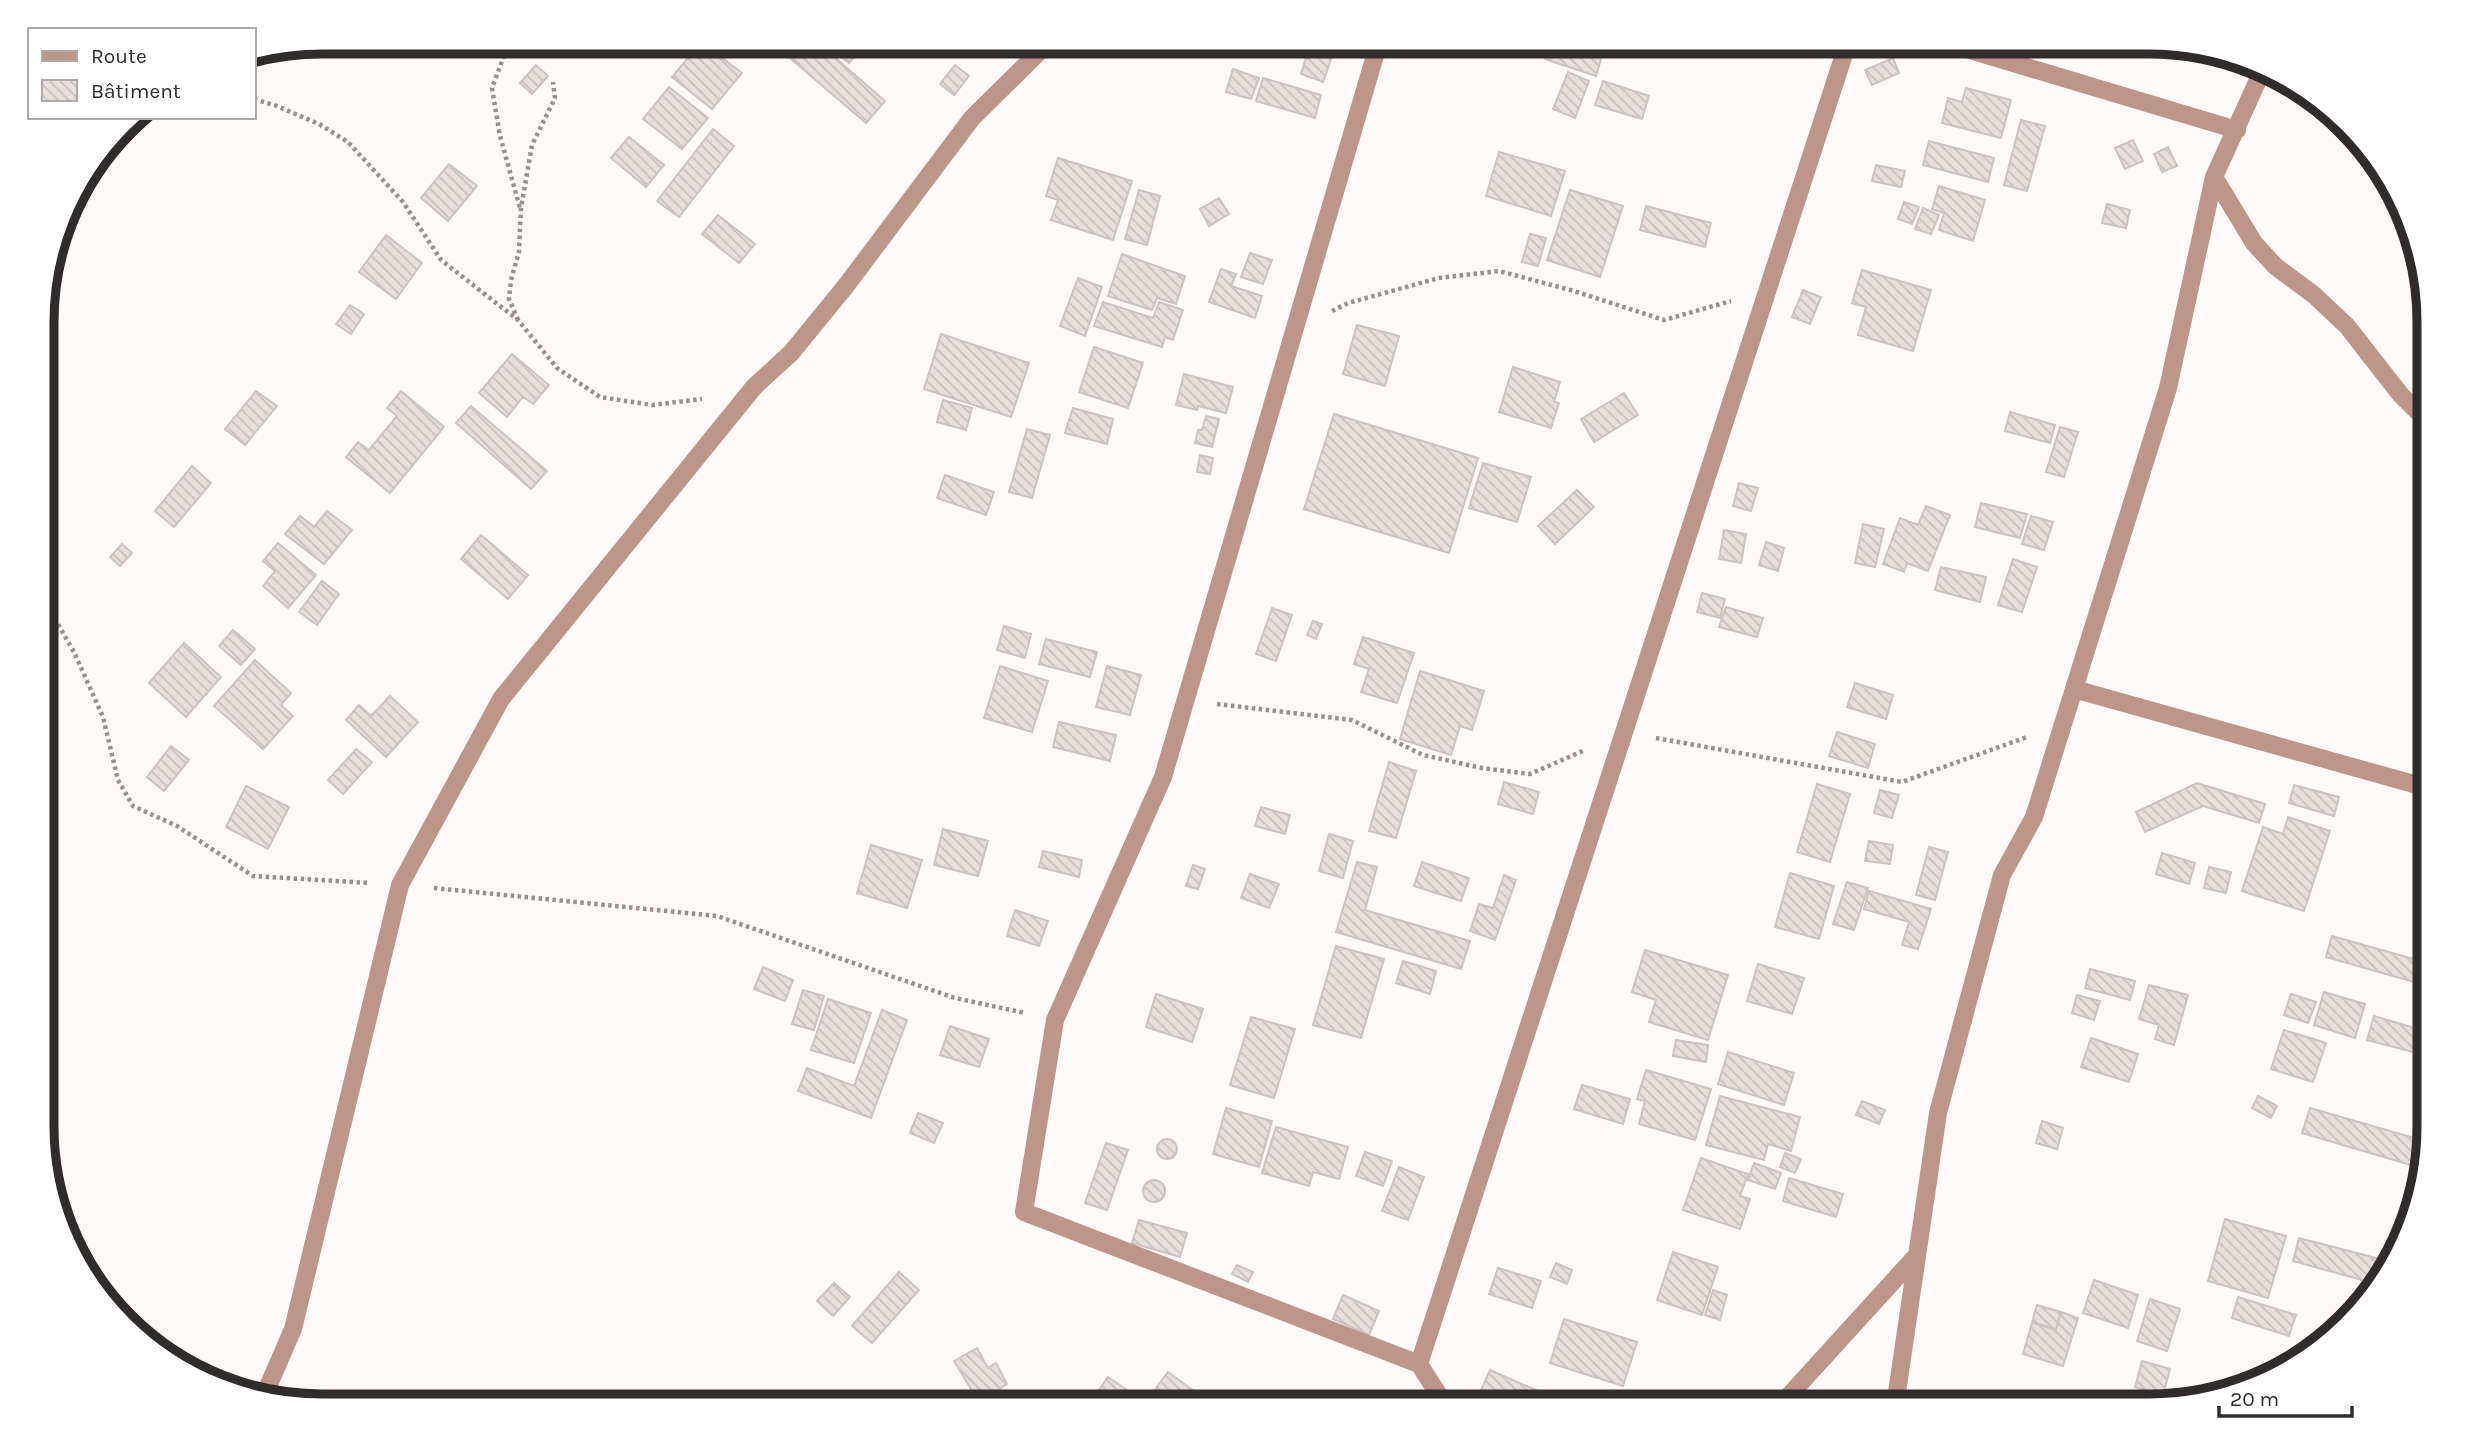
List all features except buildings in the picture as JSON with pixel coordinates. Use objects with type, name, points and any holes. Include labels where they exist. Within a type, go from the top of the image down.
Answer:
[{"type":"street","points":[[267,1388],[293,1329],[400,885],[501,699],[754,387],[791,353],[972,118],[1037,54]]},
{"type":"street","points":[[1374,54],[1163,777],[1055,1020],[1024,1212],[1419,1364],[1438,1394]]},
{"type":"street","points":[[1419,1364],[1844,54]]},
{"type":"street","points":[[1983,54],[2237,130]]},
{"type":"street","points":[[1897,1394],[1938,1113],[2001,875],[2034,817],[2168,388],[2214,177],[2259,78]]},
{"type":"street","points":[[2214,177],[2254,243],[2275,266],[2314,295],[2347,326],[2400,394],[2417,411]]},
{"type":"street","points":[[2074,689],[2417,785]]},
{"type":"street","points":[[1790,1394],[1917,1255]]},
{"type":"path","points":[[505,54],[492,88],[500,136],[521,208]]},
{"type":"path","points":[[518,320],[509,299],[519,252],[521,208],[532,145],[555,98],[553,82]]},
{"type":"path","points":[[256,100],[319,124],[348,142],[403,202],[441,260],[518,320],[558,368],[600,397],[652,405],[707,399],[754,387]]},
{"type":"path","points":[[1294,330],[1348,303],[1439,278],[1499,271],[1574,291],[1664,320],[1767,291]]},
{"type":"path","points":[[54,617],[75,652],[103,717],[118,780],[133,806],[177,826],[253,876],[400,885],[717,915],[955,998],[1055,1020]]}]
